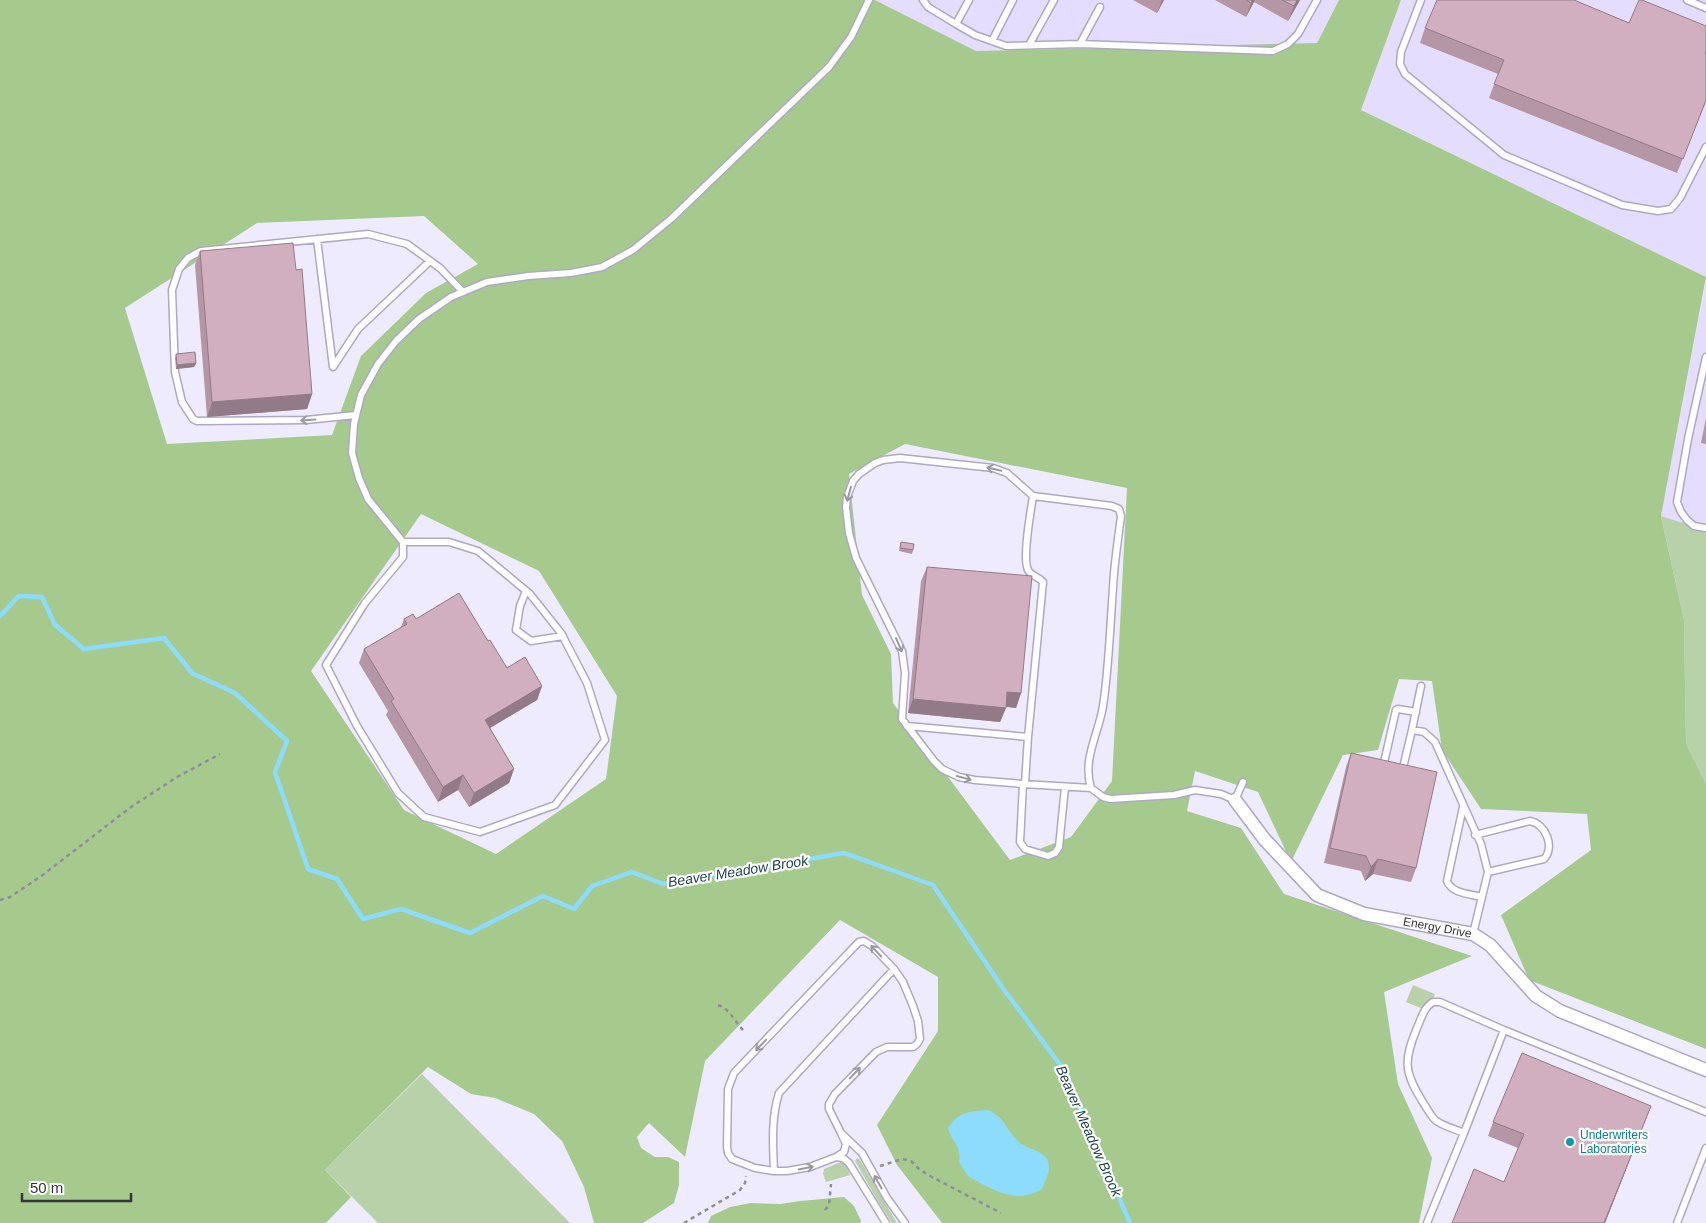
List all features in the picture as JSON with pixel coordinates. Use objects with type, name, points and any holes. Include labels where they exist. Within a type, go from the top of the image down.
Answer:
[{"type":"street","name":"Energy Drive","points":[[1235,800],[1265,840],[1311,890],[1323,899],[1373,916],[1473,934],[1490,945],[1526,986],[1550,1006],[1706,1070]]},
{"type":"lane","points":[[403,542],[449,542],[478,551],[526,591],[563,636],[587,684],[605,740],[555,805],[480,832],[424,817],[398,793],[357,726],[326,665],[365,604],[403,557],[403,542],[368,499],[359,478],[352,453],[356,415],[361,395],[378,364],[396,340],[419,319],[451,297],[487,282],[528,276],[571,273],[602,267],[632,250],[672,218],[829,67],[851,37],[869,0]]},
{"type":"lane","points":[[923,0],[928,7],[975,35],[1006,46],[1080,44],[1274,50],[1288,44],[1298,34],[1317,0]]},
{"type":"lane","points":[[956,24],[970,0]]},
{"type":"lane","points":[[992,41],[1013,0]]},
{"type":"lane","points":[[1029,45],[1054,0]]},
{"type":"lane","points":[[1421,0],[1401,52],[1400,64],[1404,74],[1504,155],[1622,205],[1658,211],[1671,210],[1680,198],[1706,147]]},
{"type":"lane","points":[[1687,0],[1706,8]]},
{"type":"lane","points":[[1080,44],[1100,7]]},
{"type":"lane","points":[[356,415],[306,420],[197,421],[193,419],[182,402],[175,372],[172,290],[179,269],[188,258],[201,251],[368,234],[407,244],[440,268],[463,292]]},
{"type":"lane","points":[[317,239],[333,367],[358,329],[430,261]]},
{"type":"lane","points":[[1706,357],[1688,439],[1677,502],[1687,520],[1694,526],[1706,528]]},
{"type":"lane","points":[[1091,788],[1088,774],[1089,760],[1103,707],[1121,513],[1116,507],[1112,506],[1033,496],[1007,473],[1000,470],[908,458],[890,459],[868,466],[853,481],[847,497],[846,513],[849,533],[856,558],[902,651],[905,673],[902,715],[907,726],[934,761],[948,772],[959,777],[975,780],[1091,788],[1103,797],[1110,799],[1174,795],[1195,790],[1221,794],[1235,800],[1243,782]]},
{"type":"lane","points":[[1033,496],[1027,568],[1043,582],[1020,842],[1025,849],[1048,856],[1053,855],[1059,847],[1065,787]]},
{"type":"lane","points":[[526,591],[520,606],[516,630],[530,641],[563,636]]},
{"type":"lane","points":[[1402,772],[1421,686]]},
{"type":"lane","points":[[1383,769],[1396,710],[1416,712]]},
{"type":"lane","points":[[907,726],[1028,738]]},
{"type":"lane","points":[[1412,730],[1424,732],[1435,742],[1481,844],[1488,872],[1473,934]]},
{"type":"lane","points":[[1463,807],[1447,882],[1454,890],[1482,897]]},
{"type":"lane","points":[[1475,834],[1530,822],[1537,823],[1545,830],[1549,848],[1548,854],[1544,859],[1488,872]]},
{"type":"lane","points":[[864,941],[870,944],[894,970],[909,994],[920,1031],[919,1042],[912,1047],[881,1048],[835,1094],[829,1104],[829,1110],[841,1133],[846,1142],[846,1147],[842,1153],[810,1168],[774,1171],[732,1159],[727,1150],[728,1089],[734,1073],[859,942],[864,941]]},
{"type":"lane","points":[[774,1171],[773,1135],[775,1106],[779,1093],[894,970]]},
{"type":"lane","points":[[1464,1133],[1435,1120],[1411,1080],[1407,1064],[1410,1045],[1427,1006],[1437,1001],[1706,1112]]},
{"type":"lane","points":[[1427,1223],[1504,1030]]},
{"type":"lane","points":[[841,1133],[862,1153],[887,1198],[905,1223]]},
{"type":"lane","points":[[1677,1223],[1706,1148]]},
{"type":"lane","points":[[836,1157],[843,1158],[849,1163],[886,1223]]},
{"type":"path","points":[[0,900],[10,898],[40,877],[131,807],[177,777],[220,754]]},
{"type":"path","points":[[718,1005],[728,1010],[735,1022],[743,1030]]},
{"type":"path","points":[[876,1168],[902,1159],[912,1161],[930,1176],[1001,1213]]},
{"type":"path","points":[[684,1223],[743,1187],[748,1165]]},
{"type":"path","points":[[825,1210],[829,1205],[831,1184]]},
{"type":"shaded area","points":[[875,0],[1339,0],[1317,43],[976,51]]},
{"type":"shaded area","points":[[1401,0],[1706,0],[1706,277],[1361,110]]},
{"type":"shaded area","points":[[1706,281],[1706,530],[1661,516]]},
{"type":"green space","points":[[0,0],[875,0],[976,51],[1317,43],[1339,0],[1401,0],[1361,110],[1706,277],[1661,516],[1684,620],[1686,743],[1706,784],[1706,1049],[1529,980],[1501,915],[1591,850],[1587,814],[1481,809],[1442,750],[1432,681],[1399,679],[1378,750],[1343,755],[1291,862],[1258,792],[1195,771],[1187,811],[1241,828],[1284,894],[1472,956],[1384,992],[1398,1084],[1432,1158],[1419,1223],[942,1223],[897,1165],[877,1125],[938,1031],[938,977],[840,920],[705,1061],[685,1157],[649,1123],[637,1137],[641,1148],[655,1157],[668,1157],[679,1162],[679,1185],[674,1203],[643,1223],[594,1223],[584,1187],[562,1141],[534,1114],[495,1098],[471,1094],[428,1067],[325,1170],[351,1197],[326,1223],[0,1223]],"holes":[[[424,216],[478,264],[426,293],[361,356],[332,435],[167,444],[125,308],[257,223]],[[905,444],[1127,488],[1112,781],[1071,837],[1010,860],[893,703],[891,654],[862,595],[849,474]],[[421,514],[539,571],[617,696],[606,779],[496,854],[404,810],[311,671]]]},
{"type":"green space","points":[[1661,516],[1706,530],[1706,784],[1686,743],[1684,620]]},
{"type":"green space","points":[[1413,985],[1435,994],[1428,1011],[1406,1002]]},
{"type":"green space","points":[[422,1074],[570,1223],[378,1223],[325,1170]]},
{"type":"green space","points":[[857,1158],[860,1160],[897,1223],[892,1223],[879,1203],[855,1161]]},
{"type":"green space","points":[[841,1162],[846,1164],[850,1175],[826,1182],[823,1174],[824,1169]]},
{"type":"green space","points":[[844,1197],[854,1206],[861,1221],[860,1223],[708,1223],[711,1216],[730,1207],[751,1203],[780,1204]]},
{"type":"water","points":[[988,1110],[1002,1121],[1020,1143],[1045,1156],[1049,1171],[1042,1189],[1027,1195],[1012,1195],[989,1188],[968,1176],[959,1162],[958,1148],[948,1128],[965,1113]]},
{"type":"building","points":[[1282,0],[1297,0],[1294,6]]},
{"type":"building","points":[[1437,0],[1574,0],[1629,23],[1639,0],[1642,0],[1706,26],[1706,100],[1683,159],[1494,84],[1504,60],[1425,28]]},
{"type":"building","points":[[293,243],[296,270],[302,269],[312,394],[212,402],[200,251]]},
{"type":"building","points":[[195,352],[196,363],[177,365],[176,354]]},
{"type":"building","points":[[901,542],[914,544],[913,550],[900,548]]},
{"type":"building","points":[[927,567],[1032,576],[1021,693],[1007,692],[1006,708],[913,699]]},
{"type":"building","points":[[459,593],[507,668],[525,657],[542,686],[485,720],[514,769],[474,793],[463,775],[443,787],[391,701],[394,699],[364,649],[407,624],[404,619],[413,614],[416,619]]},
{"type":"building","points":[[1351,753],[1437,772],[1416,868],[1378,859],[1371,867],[1366,856],[1330,848]]},
{"type":"building","name":"Underwriters Laboratories","points":[[1522,1053],[1651,1106],[1604,1223],[1452,1223],[1474,1169],[1504,1182],[1524,1134],[1493,1122]]},
{"type":"waterway","name":"Beaver Meadow Brook","points":[[0,616],[19,596],[42,597],[55,625],[84,649],[164,638],[192,673],[235,693],[287,741],[275,772],[308,869],[337,879],[363,919],[401,909],[470,933],[543,896],[574,909],[592,886],[632,872],[663,884],[844,853],[933,885],[1002,987],[1064,1070],[1130,1223]]},
{"type":"place","name":"Underwriters Laboratories","points":[[1570,1142]]}]
